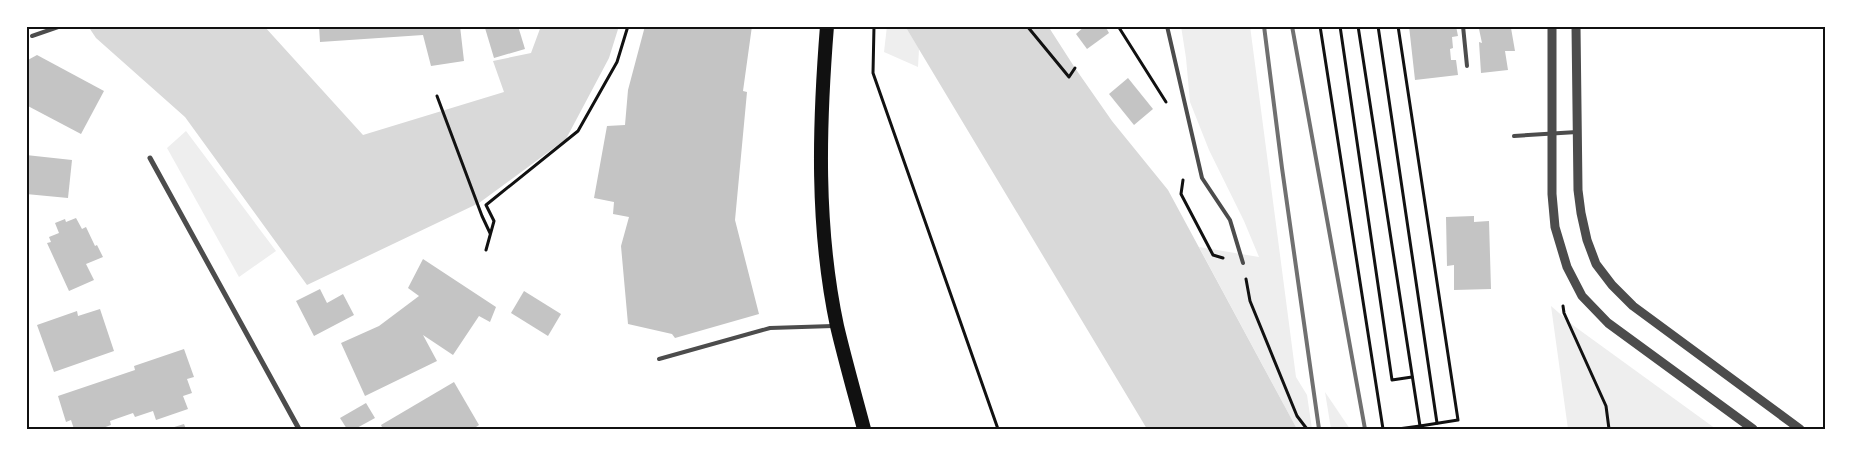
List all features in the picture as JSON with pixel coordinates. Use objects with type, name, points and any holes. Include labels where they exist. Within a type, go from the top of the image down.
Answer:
[{"type":"highway","points":[[828,26],[821,94],[821,190],[831,288],[837,326],[864,429]]},
{"type":"street","points":[[1552,26],[1552,194],[1555,227],[1567,267],[1582,296],[1608,323],[1753,429]]},
{"type":"street","points":[[1576,26],[1578,190],[1587,240],[1596,264],[1612,285],[1633,306],[1800,429]]},
{"type":"street","points":[[150,158],[299,429]]},
{"type":"lane","points":[[32,36],[61,26]]},
{"type":"lane","points":[[1167,26],[1202,178],[1230,220],[1243,263]]},
{"type":"lane","points":[[1463,26],[1467,66]]},
{"type":"lane","points":[[1514,136],[1577,132]]},
{"type":"lane","points":[[660,359],[770,328],[837,326]]},
{"type":"path","points":[[486,250],[494,221],[486,205],[578,131],[617,62],[628,26]]},
{"type":"path","points":[[874,26],[873,73],[998,429]]},
{"type":"path","points":[[1027,26],[1069,77],[1075,68]]},
{"type":"path","points":[[1118,26],[1168,106]]},
{"type":"path","points":[[1320,26],[1383,429]]},
{"type":"path","points":[[1340,26],[1392,380],[1412,376]]},
{"type":"path","points":[[1358,26],[1420,426]]},
{"type":"path","points":[[1378,26],[1437,423]]},
{"type":"path","points":[[1398,26],[1458,420],[1398,429]]},
{"type":"path","points":[[437,96],[490,233]]},
{"type":"path","points":[[1184,176],[1181,194],[1213,255]]},
{"type":"path","points":[[1243,263],[1250,301],[1297,416],[1307,429]]},
{"type":"path","points":[[1574,280],[1561,286],[1564,313],[1606,406],[1609,429]]},
{"type":"shaded area","points":[[88,26],[264,26],[363,135],[504,92],[493,61],[531,53],[541,26],[619,26],[609,58],[566,139],[479,203],[307,285],[185,117],[96,38]]},
{"type":"shaded area","points":[[887,26],[905,26],[919,49],[918,67],[884,52]]},
{"type":"shaded area","points":[[905,26],[1048,26],[1112,121],[1168,190],[1297,429],[1147,429]]},
{"type":"shaded area","points":[[1181,26],[1250,26],[1296,377],[1307,395],[1312,429],[1297,429],[1199,247],[1259,257],[1244,221],[1209,150],[1190,102]]},
{"type":"shaded area","points":[[186,131],[276,251],[239,277],[167,148]]},
{"type":"shaded area","points":[[1551,306],[1574,326],[1716,429],[1568,429]]},
{"type":"shaded area","points":[[1325,392],[1350,429],[1331,429]]},
{"type":"building","points":[[319,26],[460,26],[464,61],[431,66],[423,35],[320,42]]},
{"type":"building","points":[[492,26],[518,26],[525,49],[494,58],[485,28]]},
{"type":"building","points":[[645,26],[752,26],[743,91],[747,92],[735,220],[759,314],[675,338],[672,334],[628,324],[621,246],[629,217],[613,214],[614,202],[594,198],[607,126],[625,125],[628,90]]},
{"type":"building","points":[[1085,26],[1105,26],[1109,33],[1087,49],[1076,34]]},
{"type":"building","points":[[1409,26],[1456,26],[1458,36],[1452,37],[1453,48],[1450,49],[1451,60],[1456,60],[1458,75],[1415,80]]},
{"type":"building","points":[[1471,26],[1515,26],[1515,28],[1511,28],[1515,51],[1505,51],[1508,70],[1481,73],[1479,42],[1482,43],[1479,29],[1471,29]]},
{"type":"building","points":[[37,55],[104,91],[81,134],[26,105],[26,61]]},
{"type":"building","points":[[1128,78],[1153,109],[1134,125],[1109,94]]},
{"type":"building","points":[[26,155],[72,160],[68,198],[26,194]]},
{"type":"building","points":[[1474,216],[1474,222],[1489,221],[1491,289],[1454,290],[1454,265],[1447,266],[1446,217]]},
{"type":"building","points":[[76,218],[82,229],[86,227],[95,246],[97,245],[103,257],[86,264],[94,280],[69,291],[47,243],[51,242],[49,237],[59,233],[55,223],[65,219],[66,222]]},
{"type":"building","points":[[423,259],[496,307],[490,322],[479,316],[453,355],[423,335],[437,361],[365,396],[341,343],[379,326],[419,296],[408,288]]},
{"type":"building","points":[[320,289],[327,303],[343,294],[354,315],[314,336],[296,301]]},
{"type":"building","points":[[524,291],[561,314],[548,336],[511,313]]},
{"type":"building","points":[[100,309],[114,351],[54,372],[37,325],[77,311],[78,316]]},
{"type":"building","points":[[184,349],[194,377],[187,379],[192,393],[183,396],[188,409],[156,420],[153,411],[135,417],[133,413],[110,421],[111,425],[100,429],[74,429],[71,420],[66,422],[58,396],[135,370],[134,366]]},
{"type":"building","points":[[454,382],[479,425],[473,429],[383,429],[381,425]]},
{"type":"building","points":[[366,403],[375,418],[355,429],[347,429],[340,418]]},
{"type":"building","points":[[184,424],[186,429],[171,429],[171,428]]},
{"type":"railway","points":[[1264,26],[1319,429]]},
{"type":"railway","points":[[1292,26],[1365,429]]}]
